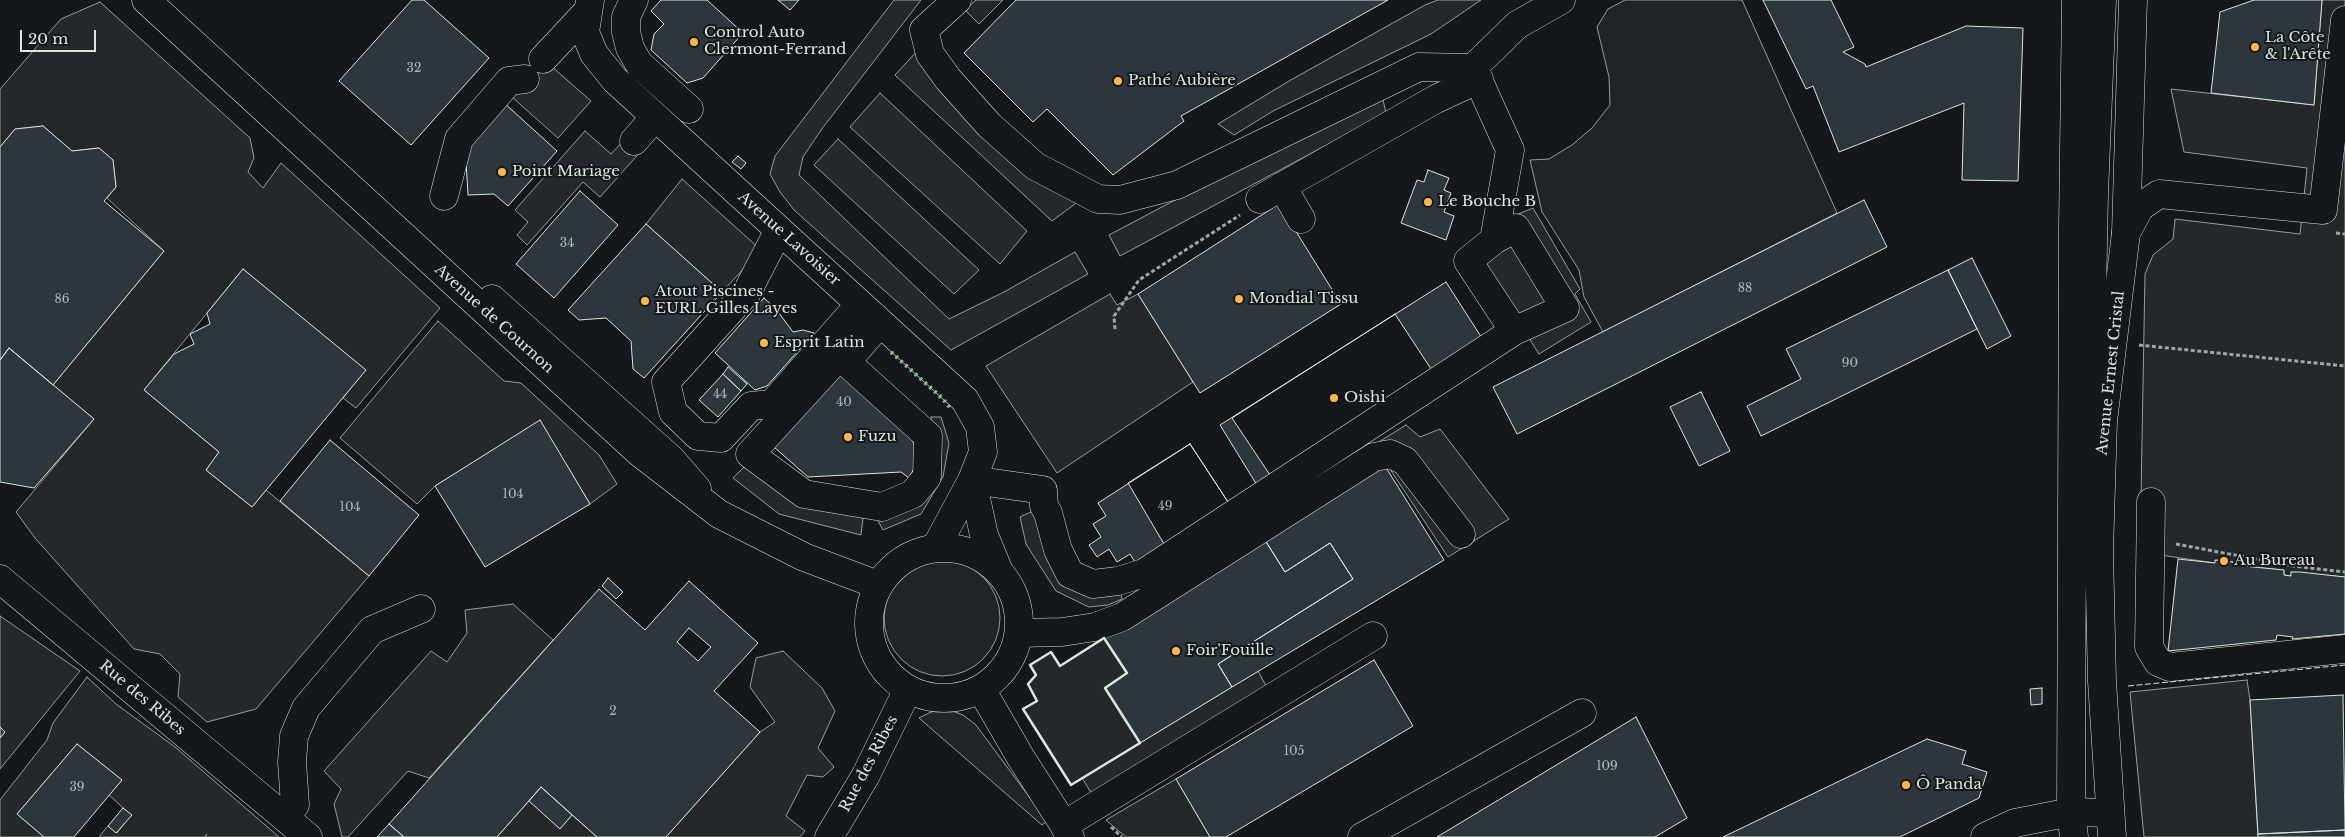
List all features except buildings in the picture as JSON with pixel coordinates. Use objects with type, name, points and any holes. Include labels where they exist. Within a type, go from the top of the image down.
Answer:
[{"type":"main road","name":"Avenue de Cournon","points":[[146,0],[640,453],[719,514],[804,557],[878,585]]},
{"type":"main road","points":[[157,0],[671,459],[719,514]]},
{"type":"main road","points":[[634,0],[626,17],[626,32],[630,48],[639,64],[689,109]]},
{"type":"main road","points":[[957,0],[924,30],[930,54],[989,125],[1035,166],[1098,199],[1120,200],[1177,185],[1419,67],[1476,73]]},
{"type":"main road","points":[[1300,219],[1271,192],[1436,99],[1476,73],[1517,25],[1561,0]]},
{"type":"main road","name":"Avenue Ernest Cristal","points":[[2072,824],[2073,196],[2076,0]]},
{"type":"main road","points":[[1985,837],[2015,823],[2106,825],[2088,665],[2086,516],[2094,194],[2102,0]]},
{"type":"main road","name":"Avenue Ernest Cristal","points":[[2106,825],[2100,531],[2103,421],[2126,233],[2133,0]]},
{"type":"main road","points":[[543,58],[589,6]]},
{"type":"main road","name":"Avenue Lavoisier","points":[[589,6],[585,32],[594,54],[615,80],[965,400],[980,427],[983,452],[972,480],[936,547]]},
{"type":"main road","points":[[2128,150],[2141,177],[2159,194],[2323,210],[2345,20]]},
{"type":"main road","points":[[1476,73],[1510,150],[1494,240]]},
{"type":"main road","points":[[444,196],[459,139],[509,81],[525,78]]},
{"type":"main road","points":[[634,142],[656,117]]},
{"type":"main road","points":[[2126,233],[2140,207],[2159,194]]},
{"type":"main road","points":[[998,570],[969,551],[936,547],[903,559],[878,585],[868,613],[871,643],[885,670],[908,689],[932,698],[957,697],[981,689],[1006,666],[1019,633],[1016,599],[998,570],[984,535],[972,480],[1043,490],[1044,506],[1048,513],[1058,550],[1070,574],[1093,584],[1118,581],[1144,573],[1514,331],[1565,308],[1516,228],[1494,240],[1468,262],[1514,331]]},
{"type":"main road","points":[[779,230],[747,292],[666,382],[673,412],[698,436],[721,438],[751,406],[772,404],[871,315]]},
{"type":"main road","points":[[871,315],[846,362],[928,436],[927,477],[913,494],[882,507],[804,494],[750,454],[871,315]]},
{"type":"main road","points":[[1019,633],[1062,632],[1094,627],[1122,617],[1374,457],[1390,454],[1405,461],[1461,534]]},
{"type":"main road","points":[[2151,502],[2149,647],[2158,662],[2170,668],[2345,649]]},
{"type":"main road","name":"Rue des Ribes","points":[[0,579],[308,837]]},
{"type":"main road","points":[[285,817],[295,805],[292,762],[294,736],[306,708],[372,630],[421,609]]},
{"type":"main road","points":[[981,689],[1021,758],[1070,833],[1372,636]]},
{"type":"main road","name":"Rue des Ribes","points":[[828,837],[866,775],[908,689]]},
{"type":"main road","points":[[1362,837],[1582,713]]},
{"type":"path","points":[[1115,329],[1114,316],[1139,280],[1253,207],[1271,192]]},
{"type":"path","points":[[2137,344],[2345,366]]},
{"type":"path","points":[[2151,536],[2166,535],[2166,543],[2293,566],[2345,572]]},
{"type":"shaded area","points":[[894,0],[921,0],[821,130],[803,157],[799,175],[949,319],[1004,292],[1075,252],[1088,274],[951,350],[794,210],[780,192],[770,174],[775,156]]},
{"type":"shaded area","points":[[976,0],[1003,0],[979,24],[965,10]]},
{"type":"shaded area","points":[[1438,0],[1481,0],[1431,34],[1273,111],[1234,135],[1218,124],[1289,81],[1425,5]]},
{"type":"shaded area","points":[[1625,0],[1742,0],[1837,213],[1603,332],[1584,297],[1579,270],[1542,212],[1530,160],[1549,159],[1572,145],[1592,128],[1610,105],[1609,77],[1597,27],[1608,9]]},
{"type":"shaded area","points":[[2322,0],[2345,0],[2345,577],[2291,572],[2291,576],[2284,575],[2284,570],[2233,565],[2233,562],[2216,560],[2215,563],[2140,552],[2145,274],[2153,255],[2173,239],[2175,219],[2300,234],[2307,168],[2184,152],[2171,89],[2314,105]]},
{"type":"shaded area","points":[[100,2],[250,138],[254,158],[248,172],[263,188],[281,163],[440,308],[356,408],[343,398],[365,370],[243,269],[144,390],[219,452],[206,470],[252,507],[266,490],[369,576],[256,709],[207,722],[178,697],[180,674],[160,654],[134,649],[35,538],[16,512],[94,419],[53,385],[164,251],[107,198],[116,187],[113,160],[99,148],[72,151],[43,126],[15,129],[0,147],[0,89],[61,19]]},
{"type":"shaded area","points":[[918,50],[1083,198],[1052,221],[895,75]]},
{"type":"shaded area","points":[[543,59],[591,101],[558,138],[512,97]]},
{"type":"shaded area","points":[[1381,91],[1386,113],[1120,256],[1109,235]]},
{"type":"shaded area","points":[[880,93],[1027,231],[1000,264],[850,127]]},
{"type":"shaded area","points":[[585,131],[611,154],[628,136],[643,149],[600,197],[583,182],[527,245],[517,235],[528,222],[515,210]]},
{"type":"shaded area","points":[[838,139],[979,270],[954,294],[814,165]]},
{"type":"shaded area","points":[[682,179],[761,250],[722,292],[646,224]]},
{"type":"shaded area","points":[[1533,208],[1580,289],[1575,294],[1591,322],[1539,354],[1474,251],[1514,216]]},
{"type":"shaded area","points":[[1110,294],[1117,305],[1138,294],[1193,382],[1057,473],[986,366]]},
{"type":"shaded area","points":[[438,321],[504,381],[521,383],[599,455],[617,484],[590,504],[540,421],[435,486],[417,504],[340,438]]},
{"type":"shaded area","points":[[931,417],[941,417],[949,443],[943,477],[921,514],[883,530],[878,521],[914,502],[937,447]]},
{"type":"shaded area","points":[[1406,425],[1420,437],[1440,429],[1509,519],[1448,557],[1374,445]]},
{"type":"shaded area","points":[[747,464],[791,496],[863,518],[861,535],[779,514],[733,478]]},
{"type":"shaded area","points":[[1044,506],[1070,574],[1118,581],[1122,599],[1108,605],[1089,607],[1056,591],[1026,544],[1020,517]]},
{"type":"shaded area","points":[[942,560],[964,565],[983,577],[995,596],[1000,618],[995,640],[983,659],[964,671],[942,676],[920,671],[901,659],[889,640],[884,618],[889,596],[901,577],[920,565]]},
{"type":"shaded area","points":[[513,604],[553,640],[429,778],[408,771],[348,837],[342,837],[334,804],[341,789],[324,771],[431,651],[447,662],[467,633],[465,610]]},
{"type":"shaded area","points":[[0,616],[80,671],[0,769],[0,738],[5,732],[0,727]]},
{"type":"shaded area","points":[[1104,638],[1127,673],[1105,688],[1140,743],[1258,671],[1272,697],[1098,804],[1082,778],[1071,785],[1023,709],[1036,701],[1028,684],[1036,675],[1030,665],[1051,652],[1060,666]]},
{"type":"shaded area","points":[[783,651],[822,688],[835,711],[818,748],[834,767],[823,777],[807,775],[786,816],[805,831],[800,837],[666,837],[760,732],[775,722],[750,687],[756,658]]},
{"type":"shaded area","points":[[87,677],[116,704],[175,747],[279,837],[205,837],[207,834],[204,837],[99,837],[108,826],[117,833],[131,815],[109,795],[122,780],[77,744],[17,814],[44,837],[0,837],[0,800],[47,740],[53,723]]},
{"type":"shaded area","points":[[2247,680],[2250,700],[2258,837],[2144,837],[2130,692]]},
{"type":"shaded area","points":[[947,709],[963,715],[976,725],[1047,821],[1042,825],[919,718],[931,712]]},
{"type":"shaded area","points":[[1176,779],[1210,837],[1126,837],[1106,820]]},
{"type":"shaded area","points":[[529,801],[560,828],[572,815],[597,837],[497,837]]},
{"type":"hedge","points":[[891,352],[942,398],[952,410]]},
{"type":"fence","points":[[2128,686],[2345,665]]},
{"type":"wall","points":[[1104,638],[1127,673],[1105,688],[1140,743],[1071,785],[1023,709],[1037,701],[1028,684],[1036,675],[1030,665],[1051,652],[1060,666],[1104,638]]},
{"type":"place","name":"Control Auto Clermont-Ferrand","points":[[694,42]]},
{"type":"place","name":"La Côte & l'Arête","points":[[2255,47]]},
{"type":"place","name":"Pathé Aubière","points":[[1118,81]]},
{"type":"place","name":"Point Mariage","points":[[502,172]]},
{"type":"place","name":"Le Bouche B","points":[[1428,202]]},
{"type":"place","name":"Mondial Tissu","points":[[1239,299]]},
{"type":"place","name":"Atout Piscines - EURL Gilles Layes","points":[[645,301]]},
{"type":"place","name":"Esprit Latin","points":[[764,343]]},
{"type":"place","name":"Oishi","points":[[1334,398]]},
{"type":"place","name":"Fuzu","points":[[848,437]]},
{"type":"place","name":"Au Bureau","points":[[2224,561]]},
{"type":"place","name":"Foir'Fouille","points":[[1176,651]]},
{"type":"place","name":"Ô Panda","points":[[1906,785]]}]
